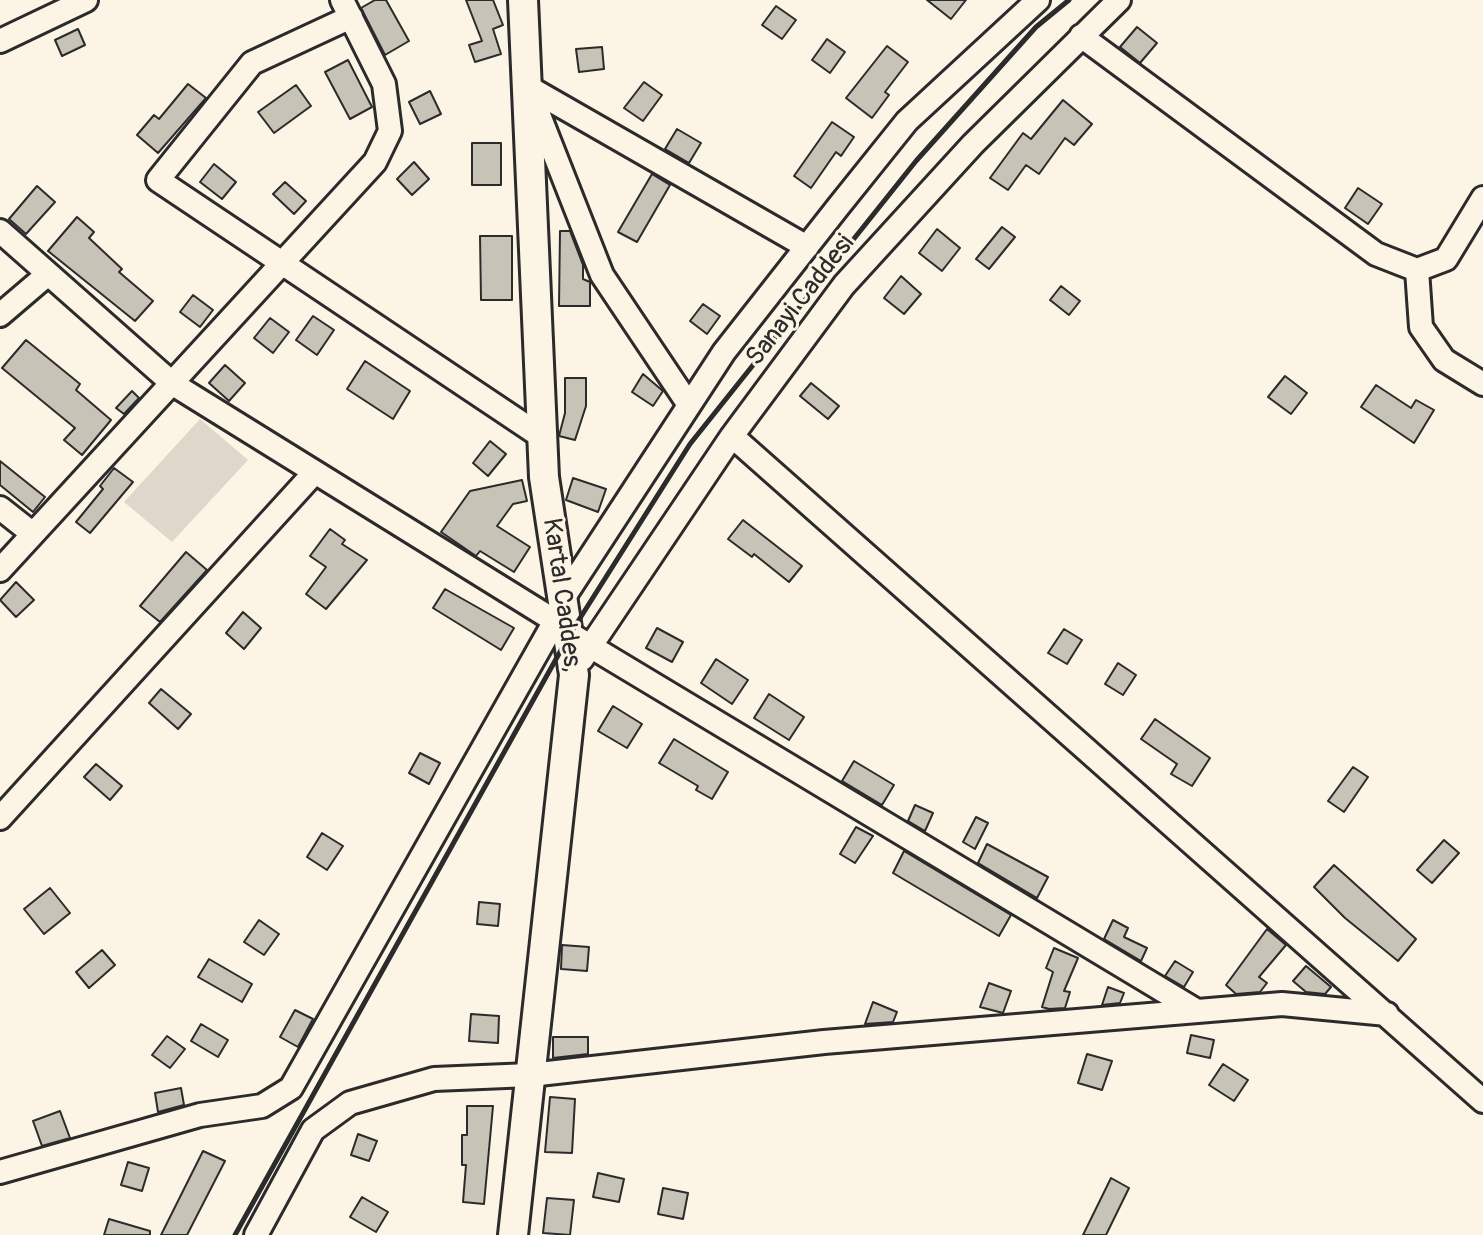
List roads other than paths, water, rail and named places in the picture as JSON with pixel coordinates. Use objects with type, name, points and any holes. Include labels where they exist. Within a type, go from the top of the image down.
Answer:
[{"type":"main road","name":"Kartal Caddes,","points":[[513,1235],[574,675],[569,624],[544,477],[523,0]]},
{"type":"street","points":[[0,41],[86,0]]},
{"type":"street","points":[[0,1172],[200,1115],[262,1106],[291,1088],[569,624],[689,405],[724,352],[907,121],[1038,0]]},
{"type":"street","name":"Sanayi Caddesi","points":[[569,624],[732,436],[844,285],[973,144],[1119,0]]},
{"type":"street","points":[[0,570],[173,384],[282,263],[375,162],[390,131],[384,84],[347,8],[252,63],[158,180],[282,263],[542,437]]},
{"type":"street","points":[[1081,36],[1376,254],[1417,270],[1446,259],[1483,198]]},
{"type":"street","points":[[528,87],[807,247]]},
{"type":"street","points":[[528,87],[602,275],[689,405]]},
{"type":"street","points":[[0,231],[173,384],[1197,1011]]},
{"type":"street","points":[[1417,270],[1421,327],[1444,360],[1483,384]]},
{"type":"street","points":[[0,315],[48,274]]},
{"type":"street","points":[[732,436],[1483,1101]]},
{"type":"street","points":[[0,818],[314,473]]},
{"type":"street","points":[[0,508],[33,534]]},
{"type":"street","points":[[256,1235],[313,1130],[350,1103],[434,1079],[530,1075],[824,1042],[1282,1004],[1387,1014]]},
{"type":"railway","points":[[235,1235],[570,634],[690,444],[916,161],[1036,27],[1069,0]]}]
